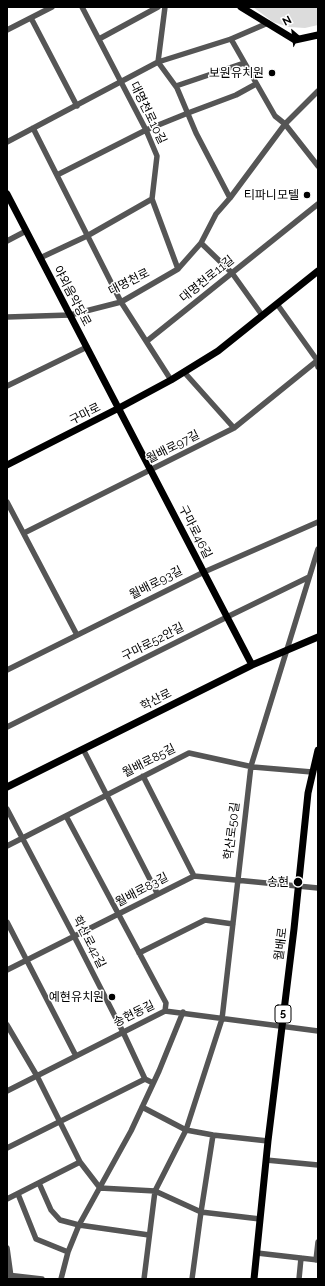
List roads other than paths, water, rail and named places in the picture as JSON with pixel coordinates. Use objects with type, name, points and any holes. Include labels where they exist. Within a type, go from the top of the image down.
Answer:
[{"type":"main road","points":[[241,7],[295,40],[318,35]]},
{"type":"main road","name":"야외음악당로","points":[[7,194],[119,408]]},
{"type":"main road","name":"구마로","points":[[7,465],[171,380],[218,351],[318,271]]},
{"type":"main road","name":"구마로46길","points":[[119,408],[252,665]]},
{"type":"main road","name":"학산로","points":[[7,787],[252,665],[318,637]]},
{"type":"main road","name":"월배로","points":[[254,1279],[268,1141],[308,793],[318,750]]},
{"type":"street","points":[[7,30],[52,7]]},
{"type":"street","name":"대명천로10길","points":[[82,7],[146,130],[157,156],[152,199],[178,269]]},
{"type":"street","points":[[99,39],[158,7]]},
{"type":"street","points":[[165,7],[158,62],[176,86],[196,133],[230,198]]},
{"type":"street","points":[[31,18],[77,106]]},
{"type":"street","points":[[7,142],[121,83],[158,62],[230,39],[268,23]]},
{"type":"street","points":[[230,39],[275,116],[285,124],[318,166]]},
{"type":"street","points":[[176,86],[244,63]]},
{"type":"street","points":[[57,175],[146,130],[236,95],[256,84]]},
{"type":"street","name":"대명천로","points":[[7,317],[70,315],[121,302],[178,269],[201,243],[216,214],[230,198],[285,124],[318,91]]},
{"type":"street","points":[[33,128],[121,302],[171,380]]},
{"type":"street","points":[[40,258],[88,236],[152,199]]},
{"type":"street","name":"대명천로11길","points":[[147,341],[318,204]]},
{"type":"street","points":[[7,241],[26,231]]},
{"type":"street","points":[[201,243],[232,273],[262,315]]},
{"type":"street","points":[[276,304],[318,360],[318,367]]},
{"type":"street","points":[[7,386],[86,347]]},
{"type":"street","name":"월배로97길","points":[[24,533],[234,428],[318,360]]},
{"type":"street","points":[[184,372],[234,428]]},
{"type":"street","points":[[7,502],[77,635]]},
{"type":"street","name":"월배로93길","points":[[7,670],[204,572],[318,522]]},
{"type":"street","name":"학산로50길","points":[[144,1279],[155,1191],[186,1130],[222,1019],[251,766],[318,549]]},
{"type":"street","name":"구마로52안길","points":[[7,727],[309,577]]},
{"type":"street","points":[[83,749],[157,893]]},
{"type":"street","name":"월배로85길","points":[[7,846],[189,753],[251,766],[312,772]]},
{"type":"street","points":[[143,776],[194,876]]},
{"type":"street","name":"학산로42길","points":[[7,809],[74,936],[145,1079]]},
{"type":"street","points":[[66,816],[166,1003],[165,1011]]},
{"type":"street","name":"월배로83길","points":[[7,970],[157,893],[194,876],[318,888]]},
{"type":"street","points":[[139,953],[205,920],[233,924]]},
{"type":"street","points":[[7,922],[76,1056]]},
{"type":"street","name":"송현동길","points":[[7,1091],[165,1011],[183,1012],[222,1019],[318,1031]]},
{"type":"street","points":[[61,1279],[68,1252],[79,1226],[131,1131],[159,1071],[183,1012]]},
{"type":"street","points":[[7,1025],[37,1076],[80,1162],[100,1188],[155,1191],[201,1212],[260,1219]]},
{"type":"street","points":[[7,1148],[145,1079],[153,1083]]},
{"type":"street","points":[[142,1107],[186,1130],[213,1135],[268,1141]]},
{"type":"street","points":[[192,1279],[213,1135]]},
{"type":"street","points":[[266,1160],[318,1165]]},
{"type":"street","points":[[7,1199],[80,1162]]},
{"type":"street","points":[[39,1183],[51,1210],[60,1220],[79,1226],[149,1235]]},
{"type":"street","points":[[18,1194],[36,1239],[68,1252]]},
{"type":"street","points":[[257,1253],[317,1260],[318,1242]]},
{"type":"street","points":[[7,1248],[9,1277],[42,1279]]},
{"type":"street","points":[[299,1279],[301,1258]]},
{"type":"place","name":"보원유치원","points":[[272,73]]},
{"type":"place","name":"티파니모텔","points":[[307,195]]},
{"type":"place","name":"송현","points":[[298,882]]},
{"type":"place","name":"예현유치원","points":[[112,997]]}]
